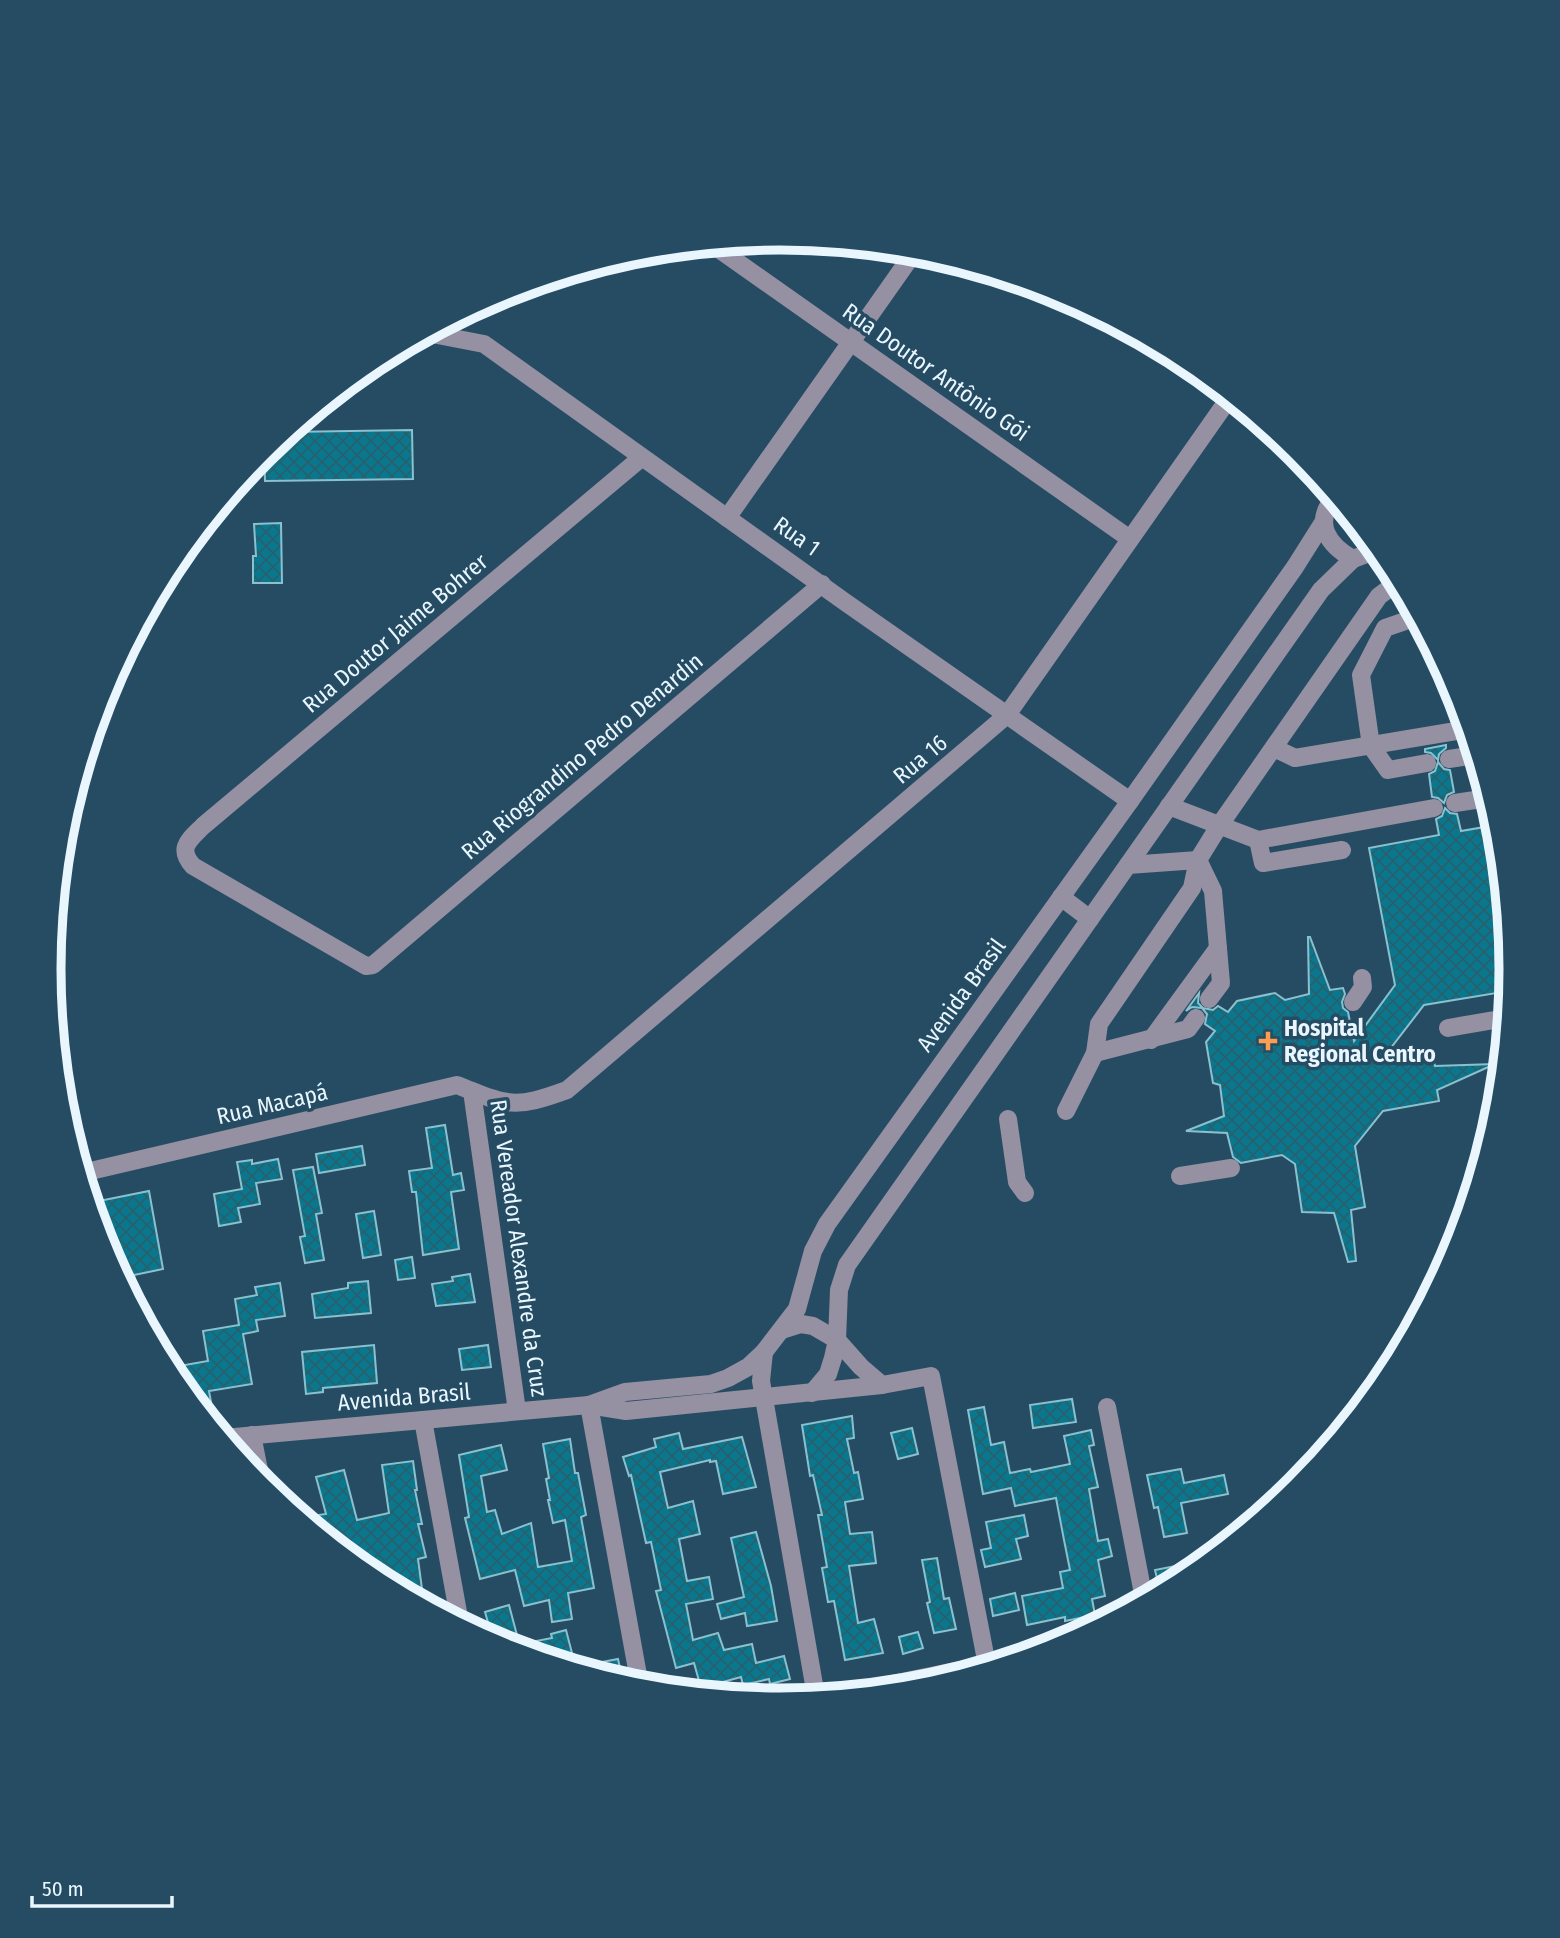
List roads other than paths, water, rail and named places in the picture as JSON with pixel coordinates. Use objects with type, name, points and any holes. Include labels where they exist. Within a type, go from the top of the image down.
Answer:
[{"type":"street","name":"Rua Doutor Antônio Gói","points":[[724,253],[1130,539]]},
{"type":"street","points":[[727,518],[907,262]]},
{"type":"street","name":"Rua 1","points":[[441,336],[484,344],[641,458],[1130,801]]},
{"type":"street","name":"Rua 16","points":[[568,1090],[1007,715],[1225,405]]},
{"type":"street","name":"Rua Doutor Jaime Bohrer","points":[[373,965],[366,966],[193,866],[186,858],[185,848],[189,839],[641,458]]},
{"type":"street","name":"Avenida Brasil","points":[[589,1405],[625,1392],[711,1384],[748,1367],[764,1352],[797,1309],[813,1251],[827,1224],[1295,566],[1324,521],[1328,505]]},
{"type":"street","points":[[1324,521],[1327,535],[1337,550],[1353,559]]},
{"type":"street","points":[[812,1393],[828,1374],[837,1340],[839,1290],[847,1265],[1321,590],[1353,559],[1366,554]]},
{"type":"street","name":"Rua Riograndino Pedro Denardin","points":[[373,965],[822,584]]},
{"type":"street","points":[[1066,1111],[1095,1053],[1099,1024],[1192,888],[1198,860],[1219,826],[1379,596],[1389,589]]},
{"type":"street","points":[[1379,596],[1392,594]]},
{"type":"street","points":[[1408,620],[1385,628],[1361,675],[1371,746],[1388,770],[1427,762]]},
{"type":"street","points":[[1274,748],[1295,758],[1458,731]]},
{"type":"street","points":[[1449,759],[1466,756]]},
{"type":"street","points":[[1455,803],[1478,800]]},
{"type":"street","points":[[1169,806],[1258,840],[1434,808]]},
{"type":"street","points":[[1258,840],[1262,863],[1342,850]]},
{"type":"street","points":[[1128,865],[1198,860]]},
{"type":"street","points":[[1198,860],[1213,891],[1221,983],[1209,999]]},
{"type":"street","points":[[1060,897],[1090,919]]},
{"type":"street","points":[[1151,1040],[1218,948]]},
{"type":"street","points":[[1353,1002],[1363,987],[1362,978]]},
{"type":"street","points":[[1095,1053],[1188,1029],[1196,1017]]},
{"type":"street","points":[[1448,1028],[1497,1020]]},
{"type":"street","name":"Rua Macapá","points":[[91,1171],[457,1085],[484,1098],[515,1104],[541,1100],[568,1090]]},
{"type":"street","name":"Rua Vereador Alexandre da Cruz","points":[[472,1091],[517,1411]]},
{"type":"street","points":[[1008,1119],[1017,1182],[1025,1193]]},
{"type":"street","points":[[1180,1176],[1231,1168]]},
{"type":"street","points":[[782,1330],[801,1324],[813,1326],[837,1340],[861,1367],[882,1385]]},
{"type":"street","points":[[764,1352],[761,1381],[815,1686]]},
{"type":"street","name":"Avenida Brasil","points":[[235,1437],[589,1405],[626,1411],[882,1385],[931,1376],[993,1655]]},
{"type":"street","points":[[589,1405],[638,1673]]},
{"type":"street","points":[[1107,1407],[1142,1589]]},
{"type":"street","points":[[423,1420],[458,1612]]},
{"type":"street","points":[[252,1435],[257,1461]]},
{"type":"place","name":"Hospital Regional Centro","points":[[1268,1041]]}]
